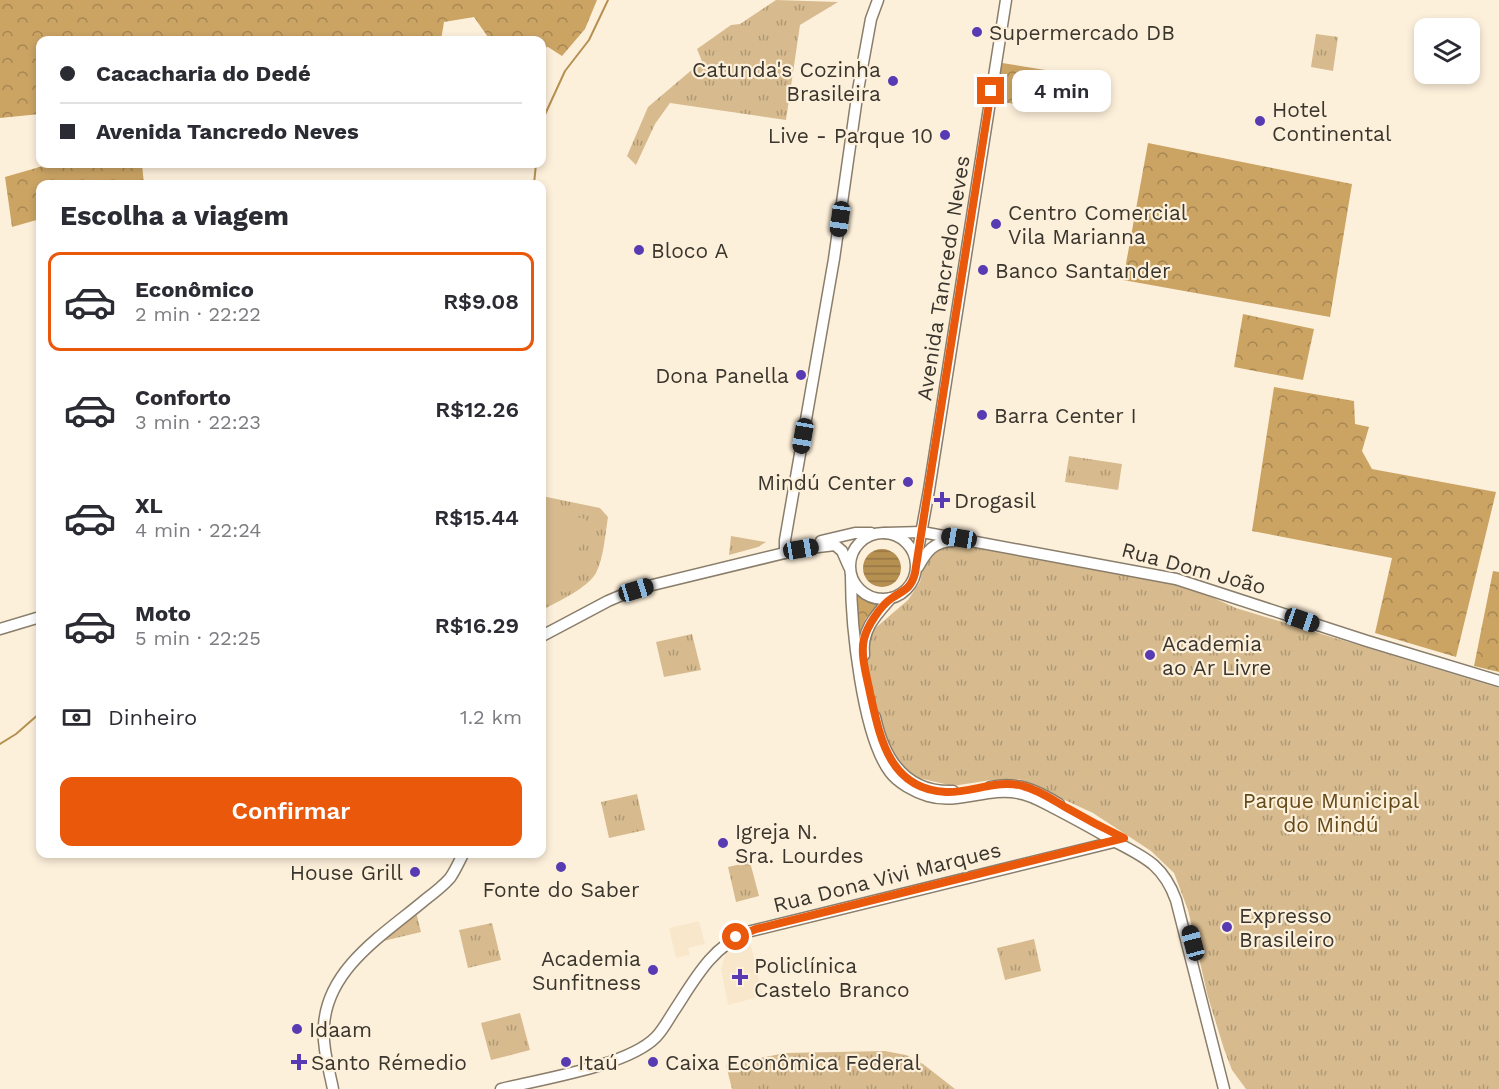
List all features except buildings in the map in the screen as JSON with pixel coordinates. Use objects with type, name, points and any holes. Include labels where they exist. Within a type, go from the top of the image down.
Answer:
[{"type":"main road","points":[[785,553],[785,540],[834,259],[858,90],[871,19],[878,0]]},
{"type":"main road","name":"Avenida Tancredo Neves","points":[[916,567],[1006,0]]},
{"type":"main road","name":"Rua Dom João","points":[[801,549],[831,538],[855,533],[922,532],[978,541],[1176,579],[1499,681]]},
{"type":"main road","points":[[546,634],[608,601],[636,590],[801,549],[835,545],[842,551],[850,572],[860,591],[867,596],[891,598],[898,596],[909,586],[916,567],[910,547],[905,542],[892,534],[881,533],[862,539],[852,551],[850,572],[857,649],[871,732],[881,759],[891,774],[909,788],[927,796],[941,798],[1001,792],[1027,795],[1150,854],[1161,864],[1173,880],[1181,898],[1230,1089]]},
{"type":"main road","name":"Rua Dom João","points":[[916,567],[933,545],[949,541],[978,541]]},
{"type":"main road","points":[[891,598],[869,626],[863,645],[878,730],[899,772],[917,784],[945,792],[1008,784],[1024,786],[1043,794],[1120,840],[1159,869],[1170,882],[1176,900],[1224,1089]]},
{"type":"main road","points":[[0,628],[36,618]]},
{"type":"main road","name":"Rua Dona Vivi Marques","points":[[501,1089],[613,1061],[639,1050],[655,1038],[710,958],[724,944],[747,932],[1120,840]]},
{"type":"main road","points":[[333,1089],[324,1040],[324,1024],[331,997],[337,986],[352,963],[367,948],[448,880],[461,858]]},
{"type":"shaded area","points":[[882,549],[895,555],[901,568],[895,581],[882,587],[869,581],[863,568],[869,555]]},
{"type":"shaded area","points":[[699,921],[705,944],[688,948],[690,955],[676,958],[669,928]]},
{"type":"shaded area","name":"Policlínica Castelo Branco","points":[[749,937],[763,996],[728,1005],[721,969],[727,948]]},
{"type":"green space","points":[[0,0],[597,0],[585,29],[562,56],[546,47],[546,36],[487,36],[474,17],[444,22],[442,36],[36,36],[36,114],[0,118]]},
{"type":"green space","points":[[776,0],[838,2],[800,25],[786,120],[670,103],[655,124],[636,165],[627,156],[648,107],[694,68],[703,64],[697,49],[731,25],[740,24]]},
{"type":"green space","points":[[1316,34],[1338,37],[1333,71],[1311,67]]},
{"type":"green space","points":[[996,62],[1064,73],[1058,111],[990,100]]},
{"type":"green space","points":[[1148,143],[1352,184],[1330,317],[1123,280]]},
{"type":"green space","points":[[36,168],[142,168],[144,180],[36,180],[36,220],[12,227],[5,177]]},
{"type":"green space","points":[[1243,314],[1314,329],[1303,380],[1234,367]]},
{"type":"green space","points":[[1274,387],[1354,401],[1355,424],[1369,427],[1362,451],[1372,469],[1496,492],[1456,657],[1375,633],[1392,558],[1252,531]]},
{"type":"green space","points":[[1069,456],[1122,464],[1118,490],[1065,482]]},
{"type":"green space","points":[[546,497],[600,508],[608,517],[603,553],[596,573],[586,584],[546,608]]},
{"type":"green space","points":[[546,511],[586,519],[569,593],[546,589]]},
{"type":"green space","points":[[731,536],[766,542],[758,547],[729,555]]},
{"type":"green space","name":"Parque Municipal do Mindú","points":[[963,545],[1176,581],[1236,608],[1499,688],[1499,1089],[1246,1089],[1232,1070],[1224,1049],[1208,997],[1188,910],[1174,873],[1151,851],[1093,813],[1019,779],[991,780],[953,786],[910,776],[898,766],[879,726],[864,651],[866,636],[908,600],[920,582],[924,563],[929,556],[940,549]]},
{"type":"green space","points":[[1493,571],[1499,572],[1499,672],[1474,666]]},
{"type":"green space","points":[[853,587],[863,597],[883,601],[866,618],[858,636]]},
{"type":"green space","points":[[692,634],[701,670],[664,677],[656,642]]},
{"type":"green space","points":[[637,794],[645,830],[609,838],[601,802]]},
{"type":"green space","points":[[750,862],[759,896],[736,902],[728,867]]},
{"type":"green space","points":[[416,912],[421,932],[375,943]]},
{"type":"green space","points":[[492,923],[501,960],[468,968],[459,930]]},
{"type":"green space","points":[[1034,939],[1041,971],[1005,980],[997,948]]},
{"type":"green space","points":[[520,1013],[530,1050],[491,1060],[481,1023]]},
{"type":"green space","points":[[885,1051],[906,1055],[923,1064],[955,1089],[732,1089],[726,1065],[785,1053]]},
{"type":"waterway","points":[[546,112],[565,71],[589,40],[608,0]]},
{"type":"waterway","points":[[534,180],[536,168]]},
{"type":"waterway","points":[[0,744],[36,716]]},
{"type":"place","name":"Supermercado DB","points":[[977,32]]},
{"type":"place","name":"Catunda's Cozinha Brasileira","points":[[893,81]]},
{"type":"place","name":"Hotel Continental","points":[[1260,121]]},
{"type":"place","name":"Live - Parque 10","points":[[945,135]]},
{"type":"place","name":"Centro Comercial Vila Marianna","points":[[996,224]]},
{"type":"place","name":"Bloco A","points":[[639,250]]},
{"type":"place","name":"Banco Santander","points":[[983,270]]},
{"type":"place","name":"Dona Panella","points":[[801,375]]},
{"type":"place","name":"Barra Center I","points":[[982,415]]},
{"type":"place","name":"Mindú Center","points":[[908,482]]},
{"type":"place","name":"Drogasil","points":[[942,500]]},
{"type":"place","name":"Academia ao Ar Livre","points":[[1150,655]]},
{"type":"place","name":"Igreja N. Sra. Lourdes","points":[[723,843]]},
{"type":"place","name":"Fonte do Saber","points":[[561,867]]},
{"type":"place","name":"House Grill","points":[[415,872]]},
{"type":"place","name":"Expresso Brasileiro","points":[[1227,927]]},
{"type":"place","name":"Academia Sunfitness","points":[[653,970]]},
{"type":"place","name":"Policlínica Castelo Branco","points":[[740,977]]},
{"type":"place","name":"Idaam","points":[[297,1029]]},
{"type":"place","name":"Santo Rémedio","points":[[299,1062]]},
{"type":"place","name":"Itaú","points":[[566,1062]]},
{"type":"place","name":"Caixa Econômica Federal","points":[[653,1062]]},
{"type":"route","points":[[736,937],[756,929],[1116,842],[1124,838],[1024,786],[1008,784],[945,792],[917,784],[899,772],[883,745],[867,677],[863,645],[869,626],[891,598],[898,596],[909,586],[915,573],[991,91]]}]
